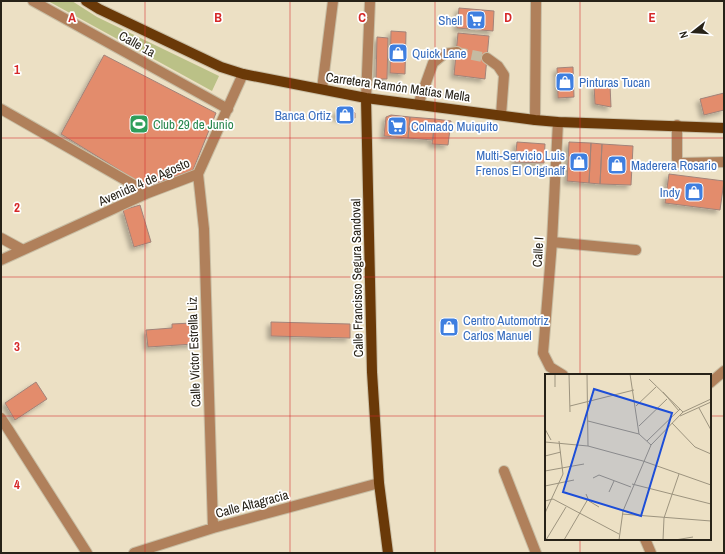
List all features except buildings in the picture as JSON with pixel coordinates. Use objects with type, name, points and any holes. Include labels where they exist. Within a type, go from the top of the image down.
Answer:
[{"type":"main road","name":"Carretera Ramón Matías Mella","points":[[86,1],[99,9],[182,49],[221,67],[243,74],[366,98],[535,120],[724,128]]},
{"type":"main road","name":"Calle Francisco Segura Sandoval","points":[[366,98],[372,372],[379,483],[388,553]]},
{"type":"street","name":"Calle 1a","points":[[33,1],[228,109]]},
{"type":"street","points":[[322,89],[333,1]]},
{"type":"street","name":"Calle Francisco Segura Sandoval","points":[[366,98],[368,80],[370,1]]},
{"type":"street","points":[[535,120],[536,1]]},
{"type":"street","points":[[418,105],[433,63],[444,54],[456,52]]},
{"type":"street","points":[[487,58],[498,66],[504,75],[501,115]]},
{"type":"street","name":"Avenida 4 de Agosto","points":[[1,260],[148,193],[198,174],[243,74]]},
{"type":"street","points":[[1,109],[148,193]]},
{"type":"street","name":"Calle I","points":[[558,122],[552,242],[543,353],[550,367],[561,374]]},
{"type":"street","points":[[677,125],[677,158],[680,163],[724,162]]},
{"type":"street","name":"Calle Víctor Estrella Liz","points":[[198,174],[204,229],[213,528]]},
{"type":"street","points":[[1,238],[22,250]]},
{"type":"street","points":[[552,242],[636,250]]},
{"type":"street","points":[[711,382],[723,373]]},
{"type":"street","points":[[1,418],[87,553]]},
{"type":"street","points":[[504,471],[536,553]]},
{"type":"street","name":"Calle Altagracia","points":[[134,553],[213,528],[379,483]]},
{"type":"street","points":[[645,540],[651,553]]},
{"type":"green space","points":[[48,1],[72,1],[97,17],[219,76],[212,91]]},
{"type":"tunnel","points":[[457,52],[487,58]]},
{"type":"place","name":"Shell","points":[[476,20]]},
{"type":"place","name":"Quick Lane","points":[[398,53]]},
{"type":"place","name":"Pinturas Tucan","points":[[565,82]]},
{"type":"place","name":"Banca Ortiz","points":[[345,115]]},
{"type":"place","name":"Club 29 de Junio","points":[[139,124]]},
{"type":"place","name":"Colmado Muiquito","points":[[397,126]]},
{"type":"place","name":"Multi-Servicio Luis Frenos El Originalf","points":[[579,162]]},
{"type":"place","name":"Maderera Rosario","points":[[617,165]]},
{"type":"place","name":"Indy","points":[[694,192]]},
{"type":"place","name":"Centro Automotriz Carlos Manuel","points":[[449,327]]}]
